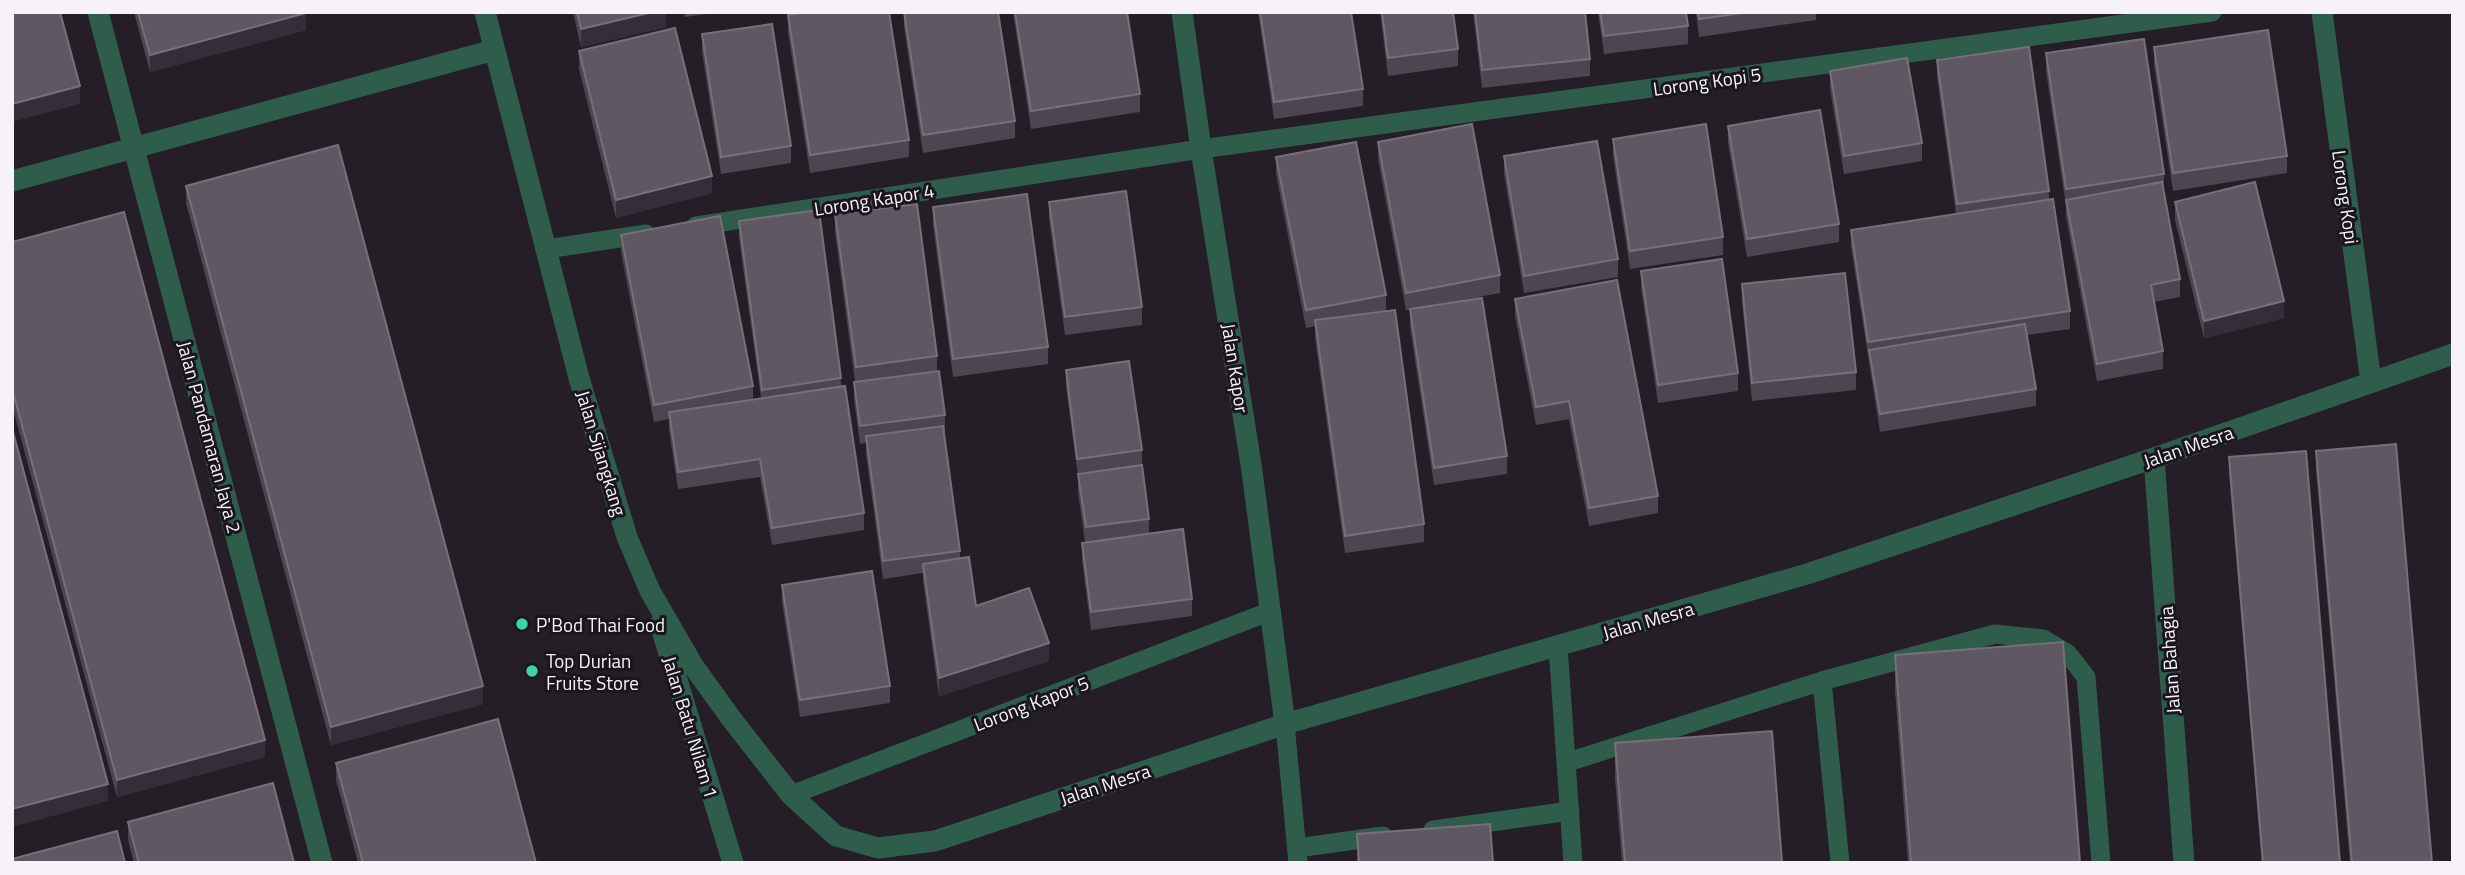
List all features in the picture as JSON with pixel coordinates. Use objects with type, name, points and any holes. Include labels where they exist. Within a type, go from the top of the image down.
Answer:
[{"type":"street","name":"Jalan Pandamaran Jaya 2","points":[[98,12],[322,863]]},
{"type":"street","name":"Jalan Sijangkang","points":[[485,12],[579,378],[627,537],[650,591],[694,667],[733,721],[791,796],[836,836]]},
{"type":"street","name":"Jalan Kapor","points":[[1182,12],[1252,471],[1284,724]]},
{"type":"street","name":"Lorong Kopi","points":[[2322,12],[2371,382]]},
{"type":"street","points":[[12,181],[494,50]]},
{"type":"street","name":"Jalan Mesra","points":[[836,836],[878,848],[935,841],[1284,724],[1807,574],[2453,354]]},
{"type":"street","name":"Jalan Bahagia","points":[[2154,458],[2184,863]]},
{"type":"street","name":"Jalan Batu Nilam 1","points":[[650,591],[733,863]]},
{"type":"lane","name":"Lorong Kopi 5","points":[[1201,149],[2212,12]]},
{"type":"lane","name":"Lorong Kapor 4","points":[[547,249],[1201,149]]},
{"type":"lane","name":"Lorong Kapor 5","points":[[791,796],[1270,611]]},
{"type":"lane","points":[[1568,762],[1822,681],[1995,634],[2043,639],[2068,654],[2086,677],[2101,863]]},
{"type":"lane","points":[[1558,646],[1573,863]]},
{"type":"lane","points":[[1822,681],[1840,863]]},
{"type":"lane","points":[[1284,724],[1298,855],[1413,832],[1570,811]]},
{"type":"building","points":[[12,12],[60,12],[80,86],[12,104]]},
{"type":"building","points":[[138,12],[306,12],[306,13],[150,55]]},
{"type":"building","points":[[577,12],[653,12],[581,29]]},
{"type":"building","points":[[805,12],[889,12],[909,140],[810,155],[788,15]]},
{"type":"building","points":[[904,12],[998,12],[1015,121],[923,135]]},
{"type":"building","points":[[1015,12],[1127,12],[1140,94],[1031,111]]},
{"type":"building","points":[[1260,12],[1351,12],[1363,89],[1274,102]]},
{"type":"building","points":[[1382,12],[1453,12],[1458,49],[1388,58]]},
{"type":"building","points":[[1475,12],[1585,12],[1590,59],[1482,70]]},
{"type":"building","points":[[1600,12],[1686,12],[1688,26],[1604,36]]},
{"type":"building","points":[[1698,12],[1749,12],[1699,19]]},
{"type":"building","points":[[772,24],[791,146],[721,157],[702,34]]},
{"type":"building","points":[[675,28],[712,176],[616,200],[579,51]]},
{"type":"building","points":[[2268,30],[2287,156],[2173,173],[2154,47]]},
{"type":"building","points":[[2144,39],[2164,174],[2066,189],[2046,53]]},
{"type":"building","points":[[2029,47],[2049,191],[1957,204],[1937,60]]},
{"type":"building","points":[[1907,58],[1922,143],[1844,156],[1830,71]]},
{"type":"building","points":[[1820,110],[1839,224],[1747,239],[1728,126]]},
{"type":"building","points":[[1472,124],[1500,275],[1406,293],[1378,142]]},
{"type":"building","points":[[1706,124],[1723,237],[1630,251],[1613,139]]},
{"type":"building","points":[[1597,141],[1618,259],[1524,276],[1504,156]]},
{"type":"building","points":[[1356,142],[1386,295],[1306,310],[1276,157]]},
{"type":"building","points":[[338,145],[483,686],[331,727],[186,186]]},
{"type":"building","points":[[2162,182],[2180,279],[2151,285],[2163,351],[2097,364],[2066,200]]},
{"type":"building","points":[[2255,182],[2284,301],[2204,321],[2175,202]]},
{"type":"building","points":[[1126,191],[1142,307],[1065,317],[1049,202]]},
{"type":"building","points":[[1027,194],[1048,347],[953,359],[933,207]]},
{"type":"building","points":[[2053,199],[2070,311],[1868,342],[1851,230]]},
{"type":"building","points":[[917,204],[937,356],[856,367],[835,214]]},
{"type":"building","points":[[819,210],[841,378],[762,390],[739,221]]},
{"type":"building","points":[[124,212],[265,740],[117,780],[12,388],[12,242]]},
{"type":"building","points":[[720,216],[753,386],[654,405],[621,235]]},
{"type":"building","points":[[1722,259],[1738,373],[1658,385],[1641,271]]},
{"type":"building","points":[[1845,273],[1856,372],[1752,383],[1742,284]]},
{"type":"building","points":[[1617,280],[1658,496],[1589,508],[1569,401],[1536,407],[1515,299]]},
{"type":"building","points":[[1482,298],[1507,456],[1434,468],[1410,309]]},
{"type":"building","points":[[1395,310],[1424,524],[1345,536],[1315,320]]},
{"type":"building","points":[[2025,324],[2036,389],[1880,414],[1869,350]]},
{"type":"building","points":[[1129,361],[1142,450],[1077,459],[1066,370]]},
{"type":"building","points":[[939,371],[945,415],[860,426],[854,382]]},
{"type":"building","points":[[845,386],[864,513],[772,528],[760,459],[678,472],[669,412]]},
{"type":"building","points":[[943,426],[960,551],[883,561],[866,436]]},
{"type":"building","points":[[12,428],[108,784],[12,809]]},
{"type":"building","points":[[2396,444],[2432,863],[2352,863],[2316,451]]},
{"type":"building","points":[[2306,451],[2340,863],[2263,863],[2229,457]]},
{"type":"building","points":[[1142,465],[1149,519],[1086,527],[1078,474]]},
{"type":"building","points":[[1183,529],[1192,599],[1091,612],[1082,543]]},
{"type":"building","points":[[969,557],[976,606],[1029,588],[1049,643],[939,678],[923,564]]},
{"type":"building","points":[[872,571],[890,686],[800,700],[782,585]]},
{"type":"building","points":[[2063,642],[2080,863],[1911,863],[1895,655]]},
{"type":"building","points":[[498,719],[536,863],[363,863],[336,763]]},
{"type":"building","points":[[1772,731],[1782,863],[1625,863],[1615,743]]},
{"type":"building","points":[[273,783],[294,863],[139,863],[128,822]]},
{"type":"building","points":[[1490,824],[1493,863],[1359,863],[1357,834]]},
{"type":"building","points":[[117,831],[125,863],[12,863],[12,859]]},
{"type":"place","name":"P'Bod Thai Food","points":[[522,624]]},
{"type":"place","name":"Top Durian Fruits Store","points":[[532,671]]}]
